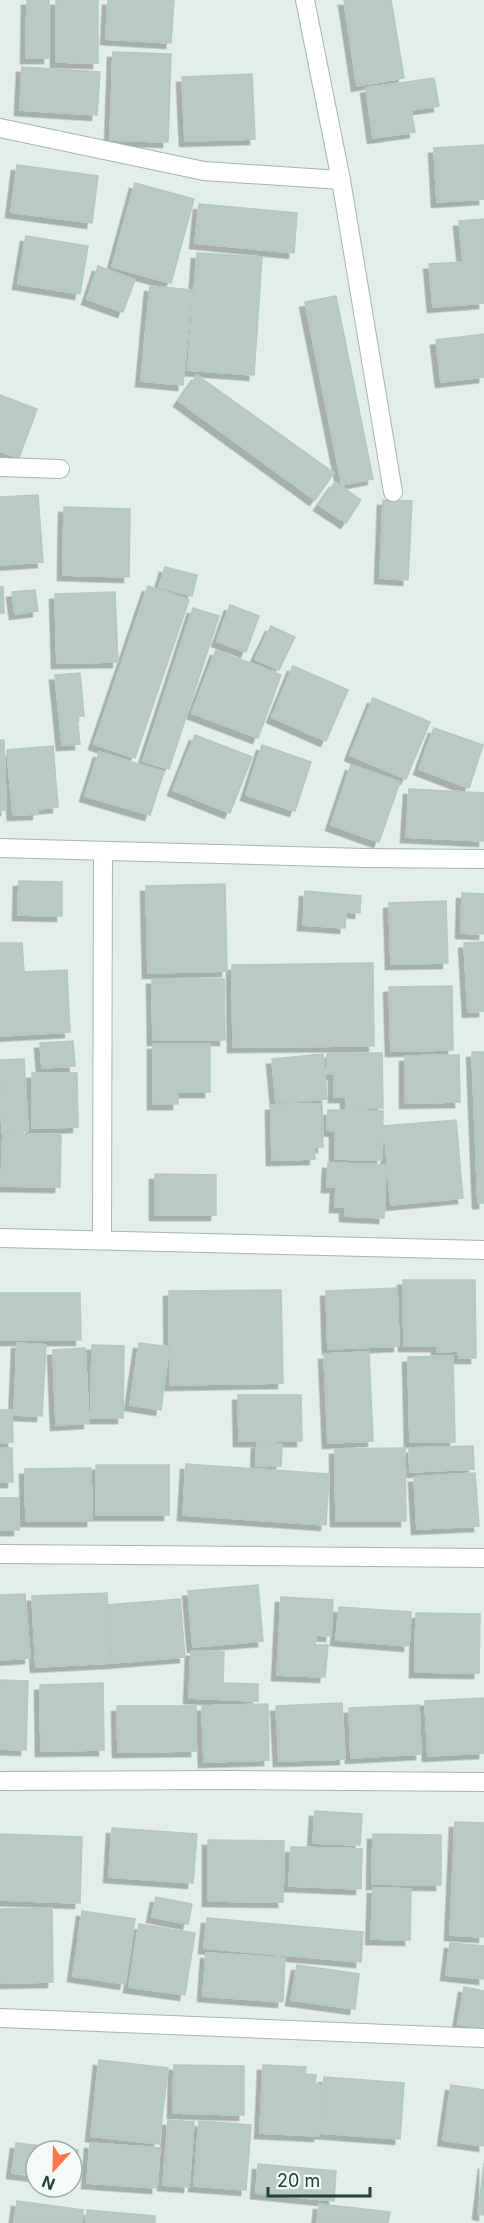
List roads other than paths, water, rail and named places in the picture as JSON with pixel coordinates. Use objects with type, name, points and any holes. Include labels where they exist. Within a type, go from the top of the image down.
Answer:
[{"type":"street","points":[[305,0],[341,180],[393,492]]},
{"type":"street","points":[[0,128],[204,171],[341,180]]},
{"type":"street","points":[[0,467],[60,469]]},
{"type":"street","points":[[0,848],[484,859]]},
{"type":"street","points":[[102,1240],[103,851]]},
{"type":"street","points":[[0,1238],[484,1250]]},
{"type":"street","points":[[0,1554],[484,1558]]},
{"type":"street","points":[[0,1781],[484,1782]]},
{"type":"street","points":[[0,2018],[484,2038]]}]
